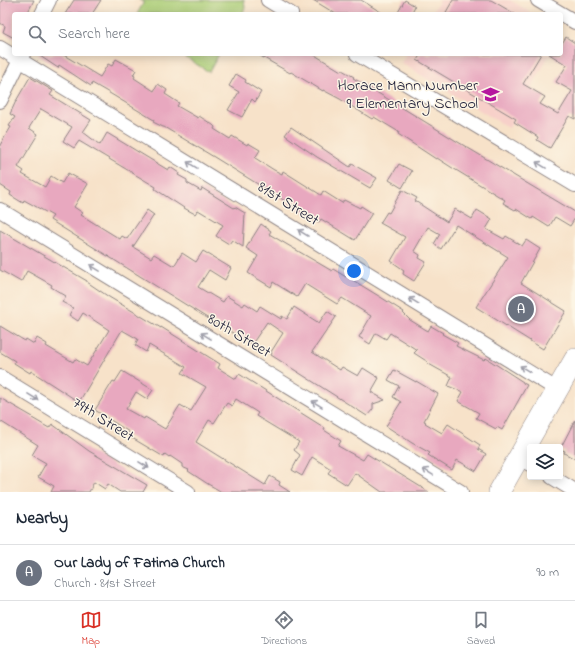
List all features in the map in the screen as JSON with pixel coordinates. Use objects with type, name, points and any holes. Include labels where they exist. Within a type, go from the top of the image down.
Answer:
[{"type":"main road","points":[[499,492],[525,461],[558,390],[575,359]]},
{"type":"street","points":[[43,12],[49,0]]},
{"type":"street","points":[[268,0],[288,12]]},
{"type":"street","points":[[538,0],[558,12]]},
{"type":"street","points":[[563,15],[575,22]]},
{"type":"street","name":"81st Street","points":[[0,48],[12,53]]},
{"type":"street","points":[[359,56],[575,185]]},
{"type":"street","points":[[0,101],[21,57]]},
{"type":"street","name":"81st Street","points":[[21,57],[558,390]]},
{"type":"street","name":"80th Street","points":[[0,210],[461,492]]},
{"type":"street","name":"79th Street","points":[[0,377],[188,492]]},
{"type":"street","points":[[557,480],[575,491]]},
{"type":"shaded area","points":[[440,0],[510,0],[530,12],[432,12]]},
{"type":"shaded area","name":"Horace Mann Number 9 Elementary School","points":[[405,56],[549,56],[509,128],[401,63]]},
{"type":"green space","points":[[140,0],[244,0],[245,8],[243,12],[138,12],[144,2]]},
{"type":"green space","points":[[183,56],[218,56],[209,72]]},
{"type":"building","points":[[2,0],[34,0],[28,12],[12,12],[12,37],[3,32],[5,26],[0,23],[0,4]]},
{"type":"building","points":[[74,0],[101,0],[93,12],[66,12]]},
{"type":"building","points":[[313,0],[361,0],[381,12],[333,12]]},
{"type":"building","points":[[405,0],[415,6],[412,12],[398,12]]},
{"type":"building","points":[[453,0],[491,0],[512,12],[446,12]]},
{"type":"building","name":"Horace Mann Number 9 Elementary School","points":[[566,37],[575,43],[575,119],[569,116],[550,148],[537,140],[538,137],[514,122],[516,119],[417,60],[420,56],[540,56],[523,84],[545,97],[540,104],[558,114],[572,91],[556,82],[567,65],[552,56],[563,56],[563,42]]},
{"type":"building","points":[[40,56],[65,56],[100,77],[108,64],[112,66],[116,59],[136,70],[133,75],[135,76],[134,78],[154,91],[158,84],[167,90],[165,94],[179,103],[177,106],[198,118],[199,116],[213,125],[215,127],[214,129],[230,139],[232,136],[247,145],[248,143],[260,150],[255,158],[274,170],[282,174],[283,171],[321,195],[323,191],[342,203],[344,200],[360,208],[361,206],[372,213],[355,240],[321,219],[319,222],[214,157],[153,122],[154,120],[111,94],[92,83],[91,86],[59,65],[58,68]]},
{"type":"building","points":[[260,56],[316,56],[354,77],[353,78],[575,212],[575,218],[570,226],[555,217],[549,227],[533,217],[532,219],[503,203],[505,200],[437,158],[436,159],[398,134],[399,132],[374,117],[372,119],[340,99],[291,72],[290,73]]},
{"type":"building","points":[[236,74],[246,80],[245,82],[261,92],[255,102],[252,99],[242,117],[228,110],[239,92],[229,86]]},
{"type":"building","points":[[30,77],[53,91],[50,95],[91,120],[83,132],[100,145],[107,133],[168,170],[170,167],[179,173],[178,175],[187,180],[187,183],[201,191],[202,188],[234,208],[235,207],[245,213],[243,247],[232,240],[229,244],[216,236],[223,225],[198,210],[195,214],[184,208],[155,189],[156,187],[79,141],[74,148],[63,141],[72,127],[41,109],[29,128],[38,134],[18,167],[24,171],[22,174],[45,187],[51,176],[62,183],[68,173],[88,184],[74,207],[83,213],[81,215],[120,239],[122,236],[127,239],[147,210],[154,215],[133,247],[151,258],[154,254],[174,266],[182,253],[196,262],[203,251],[231,268],[225,280],[209,270],[198,287],[223,302],[227,296],[243,306],[245,303],[257,311],[260,306],[281,319],[282,316],[287,319],[294,307],[319,323],[327,311],[336,317],[312,352],[340,370],[342,367],[358,376],[363,368],[379,378],[371,392],[385,400],[373,404],[373,409],[367,416],[271,355],[271,352],[283,333],[267,322],[252,344],[212,321],[50,220],[53,216],[24,200],[23,203],[10,195],[11,192],[0,185],[0,145],[15,117],[10,114]]},
{"type":"building","points":[[291,127],[350,167],[352,164],[377,178],[370,188],[317,157],[285,135]]},
{"type":"building","points":[[399,164],[412,171],[402,188],[389,180]]},
{"type":"building","points":[[402,190],[417,198],[415,201],[447,222],[455,209],[472,219],[477,210],[492,219],[486,229],[504,239],[506,236],[522,246],[526,240],[540,249],[521,283],[566,311],[543,349],[476,307],[508,257],[456,225],[441,249],[434,244],[440,234],[428,227],[414,251],[420,255],[419,258],[426,262],[414,281],[403,274],[404,270],[391,261],[405,237],[380,223],[387,212],[389,213]]},
{"type":"building","points":[[261,224],[271,231],[269,234],[332,271],[333,269],[346,276],[404,312],[403,313],[410,320],[428,331],[431,326],[458,343],[456,346],[484,360],[486,358],[527,385],[502,430],[497,427],[496,429],[476,418],[479,413],[458,401],[463,392],[448,386],[452,377],[427,363],[428,362],[414,353],[417,350],[390,333],[386,339],[376,333],[370,344],[359,337],[371,316],[342,298],[337,304],[305,284],[297,297],[273,282],[271,287],[248,273],[258,256],[246,248]]},
{"type":"building","points":[[0,230],[87,281],[109,297],[220,364],[218,368],[236,379],[239,374],[325,428],[324,430],[341,441],[338,446],[363,460],[367,454],[429,492],[382,492],[355,473],[347,485],[328,473],[331,469],[312,457],[302,476],[292,470],[300,455],[294,450],[299,442],[256,416],[258,413],[236,399],[232,406],[227,403],[214,423],[209,420],[196,442],[265,485],[270,476],[280,482],[279,485],[290,492],[222,492],[182,467],[182,464],[170,456],[169,457],[165,454],[164,457],[127,435],[129,432],[95,410],[113,381],[115,382],[122,371],[153,390],[147,399],[136,392],[126,409],[144,419],[145,417],[165,429],[180,405],[191,411],[206,387],[182,373],[186,367],[149,345],[146,352],[135,345],[138,339],[122,330],[79,402],[31,371],[30,373],[14,363],[15,361],[0,352],[0,326],[25,341],[26,339],[34,344],[37,338],[47,344],[46,346],[73,362],[75,359],[87,366],[109,330],[83,313],[78,321],[69,315],[73,308],[62,302],[66,296],[51,287],[52,285],[27,271],[21,282],[0,270]]},
{"type":"building","points":[[394,370],[438,394],[424,421],[426,422],[425,423],[442,433],[448,424],[480,445],[478,449],[486,454],[476,471],[457,460],[452,470],[428,455],[430,453],[386,426],[401,402],[393,397],[399,386],[388,380]]},
{"type":"building","points":[[0,398],[49,428],[52,424],[89,451],[147,485],[143,492],[120,492],[108,484],[105,489],[94,482],[89,492],[51,492],[54,486],[38,477],[46,463],[32,455],[38,445],[0,421]]},
{"type":"building","points":[[575,420],[575,459],[564,453],[565,451],[563,450],[563,444]]},
{"type":"place","name":"Horace Mann Number 9 Elementary School","points":[[491,95]]},
{"type":"place","name":"Our Lady of Fatima Church","points":[[521,309]]}]
